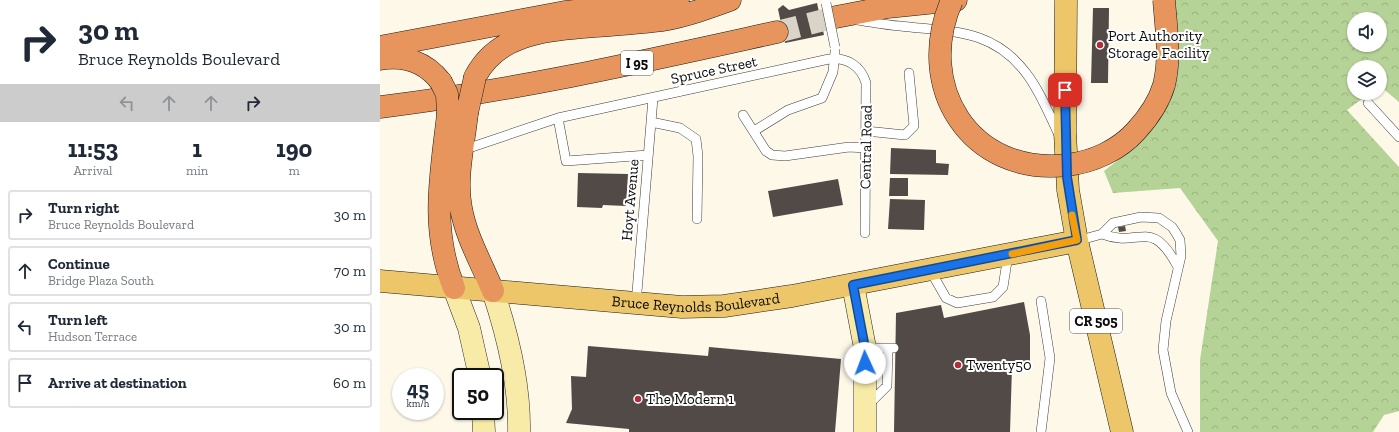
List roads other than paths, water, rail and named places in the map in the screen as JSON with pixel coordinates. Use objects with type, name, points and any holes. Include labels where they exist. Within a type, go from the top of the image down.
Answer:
[{"type":"highway","points":[[380,47],[565,12],[678,0]]},
{"type":"highway","points":[[454,288],[444,261],[439,219],[439,194],[457,114],[482,65],[494,52],[522,36],[552,30],[670,18],[730,0]]},
{"type":"highway","points":[[952,0],[943,23],[939,60],[943,84],[953,109],[970,132],[993,151],[1026,164],[1051,167],[1076,164],[1111,151],[1133,135],[1151,113],[1163,86],[1166,72],[1168,43],[1164,0]]},
{"type":"highway","points":[[829,7],[888,7],[956,0]]},
{"type":"highway","name":"I 95","points":[[380,107],[497,91],[576,76],[777,32]]},
{"type":"highway","points":[[380,59],[390,57],[411,59],[430,71],[441,82],[457,114],[463,150],[460,179],[461,207],[467,229],[493,291]]},
{"type":"main road","name":"CR 505","points":[[1066,3],[1065,146],[1068,190],[1077,240],[1122,432]]},
{"type":"main road","name":"Bruce Reynolds Boulevard","points":[[380,281],[636,304],[682,307],[724,306],[853,285],[1077,240]]},
{"type":"main road","points":[[853,285],[865,348],[865,432]]},
{"type":"main road","points":[[454,288],[468,328],[478,368]]},
{"type":"main road","points":[[493,291],[508,336],[518,402],[519,432]]},
{"type":"main road","points":[[484,420],[484,432]]},
{"type":"lane","points":[[754,131],[788,110],[822,98],[832,72],[835,47],[829,7],[900,26],[957,32],[975,36],[993,43],[1010,56],[1026,73],[1065,146]]},
{"type":"lane","name":"Central Road","points":[[834,58],[848,61],[856,66],[863,73],[866,83],[865,232]]},
{"type":"lane","name":"Spruce Street","points":[[463,150],[558,118],[834,58]]},
{"type":"lane","points":[[866,131],[905,135],[914,126],[910,72]]},
{"type":"lane","name":"Hoyt Avenue","points":[[636,304],[653,98]]},
{"type":"lane","points":[[1368,103],[1399,137]]},
{"type":"lane","points":[[743,115],[766,151],[772,155],[785,156],[849,147],[866,148]]},
{"type":"lane","points":[[558,118],[566,161],[648,155]]},
{"type":"lane","points":[[651,122],[680,128],[696,139],[698,156],[697,219]]},
{"type":"lane","points":[[1077,240],[1102,234],[1113,223],[1141,218],[1159,218],[1172,227],[1180,240],[1181,256],[1163,336],[1163,350],[1171,393],[1188,432]]},
{"type":"lane","points":[[1102,234],[1116,239],[1139,235],[1154,237],[1165,247],[1178,267]]},
{"type":"lane","points":[[930,270],[946,298],[957,303],[993,298],[1004,287],[1008,255]]},
{"type":"lane","points":[[1041,301],[1050,358],[1041,432]]},
{"type":"lane","points":[[865,348],[891,348],[887,386],[889,391],[875,396],[865,409]]},
{"type":"tunnel","points":[[777,32],[836,17]]},
{"type":"place","name":"Port Authority Storage Facility","points":[[1100,45]]},
{"type":"place","name":"Twenty50","points":[[958,365]]},
{"type":"place","name":"The Modern 1","points":[[638,399]]}]
